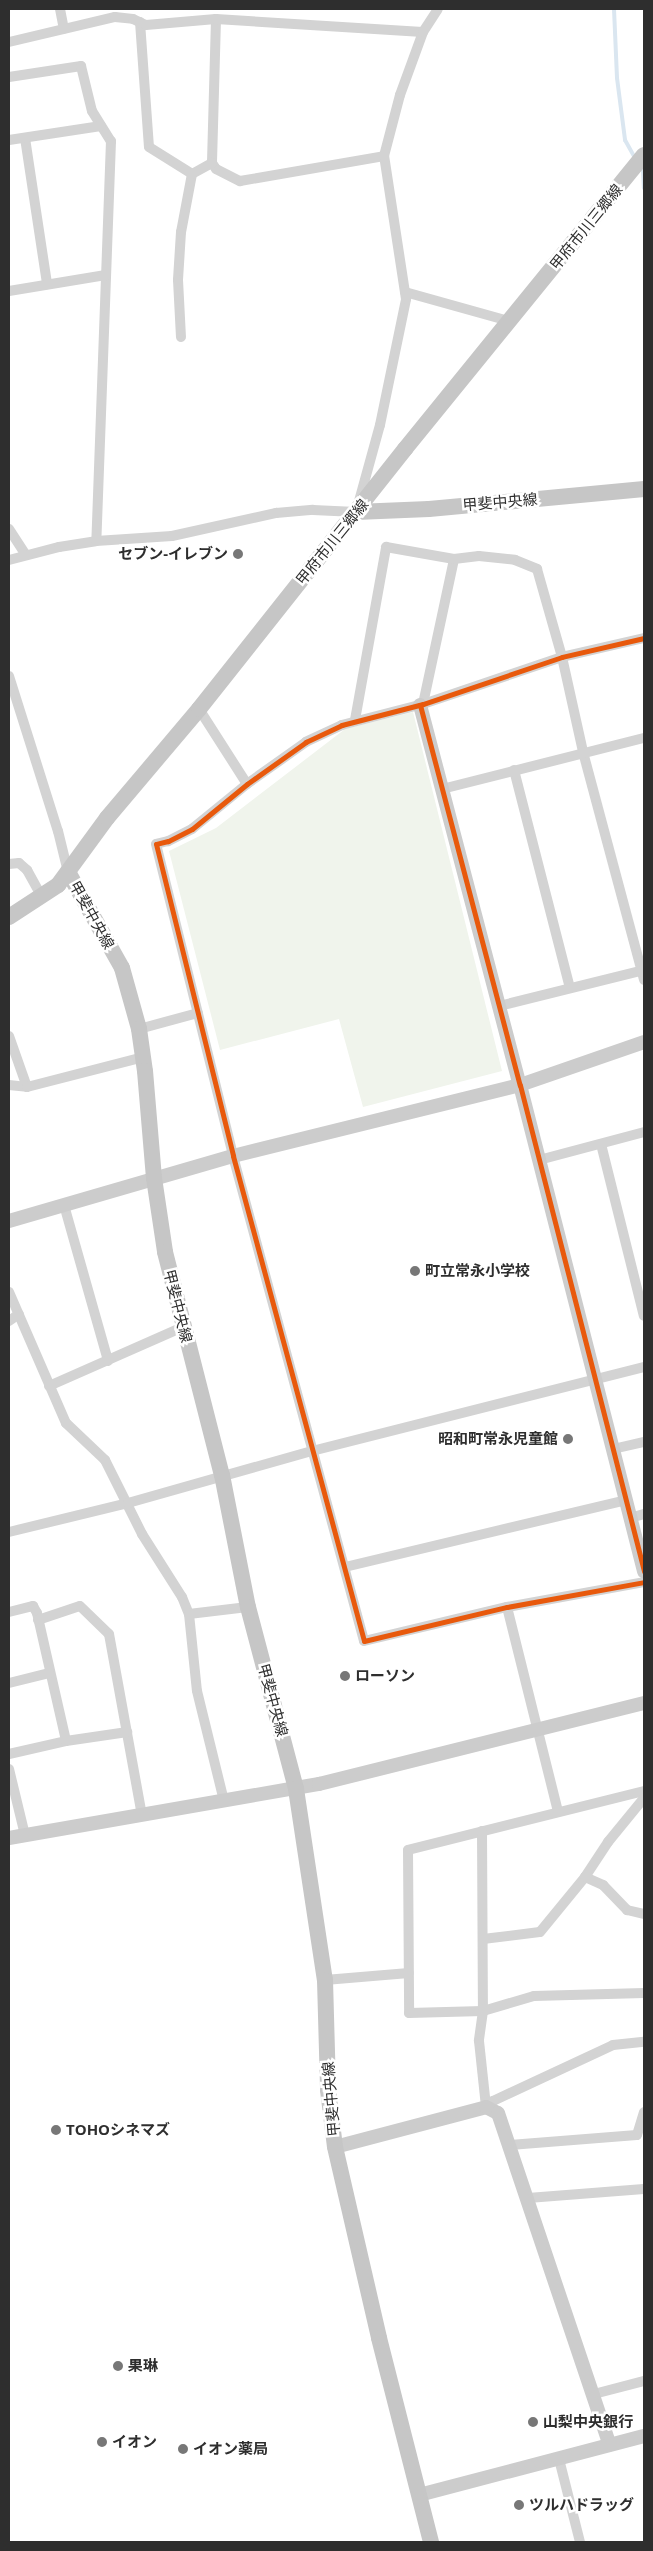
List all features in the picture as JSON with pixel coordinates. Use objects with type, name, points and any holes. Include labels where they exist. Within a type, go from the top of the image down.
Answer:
[{"type":"main road","name":"甲府市川三郷線","points":[[9,918],[42,898],[58,885],[107,818],[198,709],[640,160]]},
{"type":"main road","name":"甲斐中央線","points":[[356,512],[429,509],[644,489]]},
{"type":"main road","name":"甲斐中央線","points":[[68,872],[122,968],[139,1029],[144,1058],[154,1178],[165,1252],[222,1475],[248,1607],[296,1789],[325,1980],[328,2090],[335,2147],[431,2542]]},
{"type":"street","points":[[60,9],[64,29]]},
{"type":"street","points":[[9,560],[59,547],[96,541],[172,536],[276,513],[312,510],[356,512],[380,425],[406,299],[384,156],[400,95],[423,32],[438,9]]},
{"type":"street","points":[[9,42],[115,17],[146,25],[216,19],[423,32]]},
{"type":"street","points":[[216,19],[212,163],[221,172],[240,181],[384,156]]},
{"type":"street","points":[[140,22],[149,147],[192,174]]},
{"type":"street","points":[[9,78],[81,66],[92,111],[111,140],[96,541]]},
{"type":"street","points":[[9,140],[101,126]]},
{"type":"street","points":[[25,138],[47,284]]},
{"type":"street","points":[[192,174],[212,163]]},
{"type":"street","points":[[181,337],[178,280],[181,232],[192,174]]},
{"type":"street","points":[[9,291],[106,275]]},
{"type":"street","points":[[405,292],[509,321]]},
{"type":"street","points":[[9,530],[26,556]]},
{"type":"street","points":[[355,720],[386,548],[454,559],[479,556],[515,560],[537,569],[562,658],[583,752],[643,974],[570,988],[500,1006]]},
{"type":"street","points":[[454,559],[422,705],[644,1571]]},
{"type":"street","points":[[644,638],[562,658],[422,705],[355,720],[306,742],[247,784],[192,830],[156,844],[233,1156],[364,1641],[507,1607],[644,1582]]},
{"type":"street","points":[[9,676],[58,831],[68,872]]},
{"type":"street","points":[[198,709],[247,784]]},
{"type":"street","points":[[442,789],[644,738]]},
{"type":"street","points":[[514,770],[570,988]]},
{"type":"street","points":[[9,864],[19,863],[27,870],[42,898]]},
{"type":"street","points":[[139,1029],[198,1013]]},
{"type":"street","points":[[9,1036],[27,1087]]},
{"type":"street","points":[[9,1221],[233,1156],[520,1085],[644,1042]]},
{"type":"street","points":[[9,1085],[27,1087],[144,1058]]},
{"type":"street","points":[[539,1160],[644,1132]]},
{"type":"street","points":[[602,1144],[644,1316]]},
{"type":"street","points":[[64,1204],[108,1361]]},
{"type":"street","points":[[9,1292],[66,1423],[105,1460],[142,1534],[182,1597],[189,1614],[197,1691],[224,1801]]},
{"type":"street","points":[[9,1321],[19,1314]]},
{"type":"street","points":[[49,1386],[183,1327]]},
{"type":"street","points":[[9,1532],[128,1503],[312,1451],[644,1367]]},
{"type":"street","points":[[613,1450],[644,1442]]},
{"type":"street","points":[[345,1567],[626,1500]]},
{"type":"street","points":[[630,1518],[644,1514]]},
{"type":"street","points":[[9,1612],[33,1606],[38,1620],[66,1741]]},
{"type":"street","points":[[38,1620],[80,1606],[109,1634],[142,1815]]},
{"type":"street","points":[[189,1614],[248,1607]]},
{"type":"street","points":[[507,1607],[558,1812]]},
{"type":"street","points":[[9,1683],[50,1673]]},
{"type":"street","points":[[9,1838],[296,1789],[644,1703]]},
{"type":"street","points":[[9,1754],[66,1741],[127,1732]]},
{"type":"street","points":[[9,1770],[25,1835]]},
{"type":"street","points":[[644,1791],[408,1850],[409,2013],[483,2011],[534,1996],[644,1993]]},
{"type":"street","points":[[483,1938],[540,1932],[644,1798]]},
{"type":"street","points":[[482,1831],[483,2011],[479,2041],[486,2107]]},
{"type":"street","points":[[584,1877],[603,1885],[627,1910],[644,1914]]},
{"type":"street","points":[[325,1980],[409,1973]]},
{"type":"street","points":[[335,2147],[486,2107],[493,2101],[613,2045],[644,2042]]},
{"type":"street","points":[[486,2107],[498,2113],[510,2145],[610,2445]]},
{"type":"street","points":[[510,2145],[637,2135],[644,2112]]},
{"type":"street","points":[[528,2198],[644,2189]]},
{"type":"street","points":[[594,2394],[644,2381]]},
{"type":"street","points":[[419,2495],[644,2436]]},
{"type":"street","points":[[559,2458],[580,2542]]},
{"type":"shaded area","points":[[413,712],[502,1071],[363,1107],[339,1019],[220,1050],[169,851],[216,828],[345,729]]},
{"type":"waterway","points":[[614,9],[617,78],[625,140],[635,158]]},
{"type":"waterway","points":[[640,166],[643,171],[644,188]]},
{"type":"cycle path","points":[[644,638],[562,657],[423,704],[342,725],[306,742],[247,784],[192,829],[168,841],[156,844],[233,1156],[364,1641],[507,1607],[644,1582]]},
{"type":"cycle path","points":[[420,705],[520,1085],[644,1571]]},
{"type":"place","name":"セブン-イレブン","points":[[238,554]]},
{"type":"place","name":"町立常永小学校","points":[[415,1271]]},
{"type":"place","name":"昭和町常永児童館","points":[[568,1439]]},
{"type":"place","name":"ローソン","points":[[345,1676]]},
{"type":"place","name":"TOHOシネマズ","points":[[56,2130]]},
{"type":"place","name":"果琳","points":[[118,2366]]},
{"type":"place","name":"山梨中央銀行","points":[[533,2422]]},
{"type":"place","name":"イオン","points":[[102,2442]]},
{"type":"place","name":"イオン薬局","points":[[183,2449]]},
{"type":"place","name":"ツルハドラッグ","points":[[519,2505]]}]
